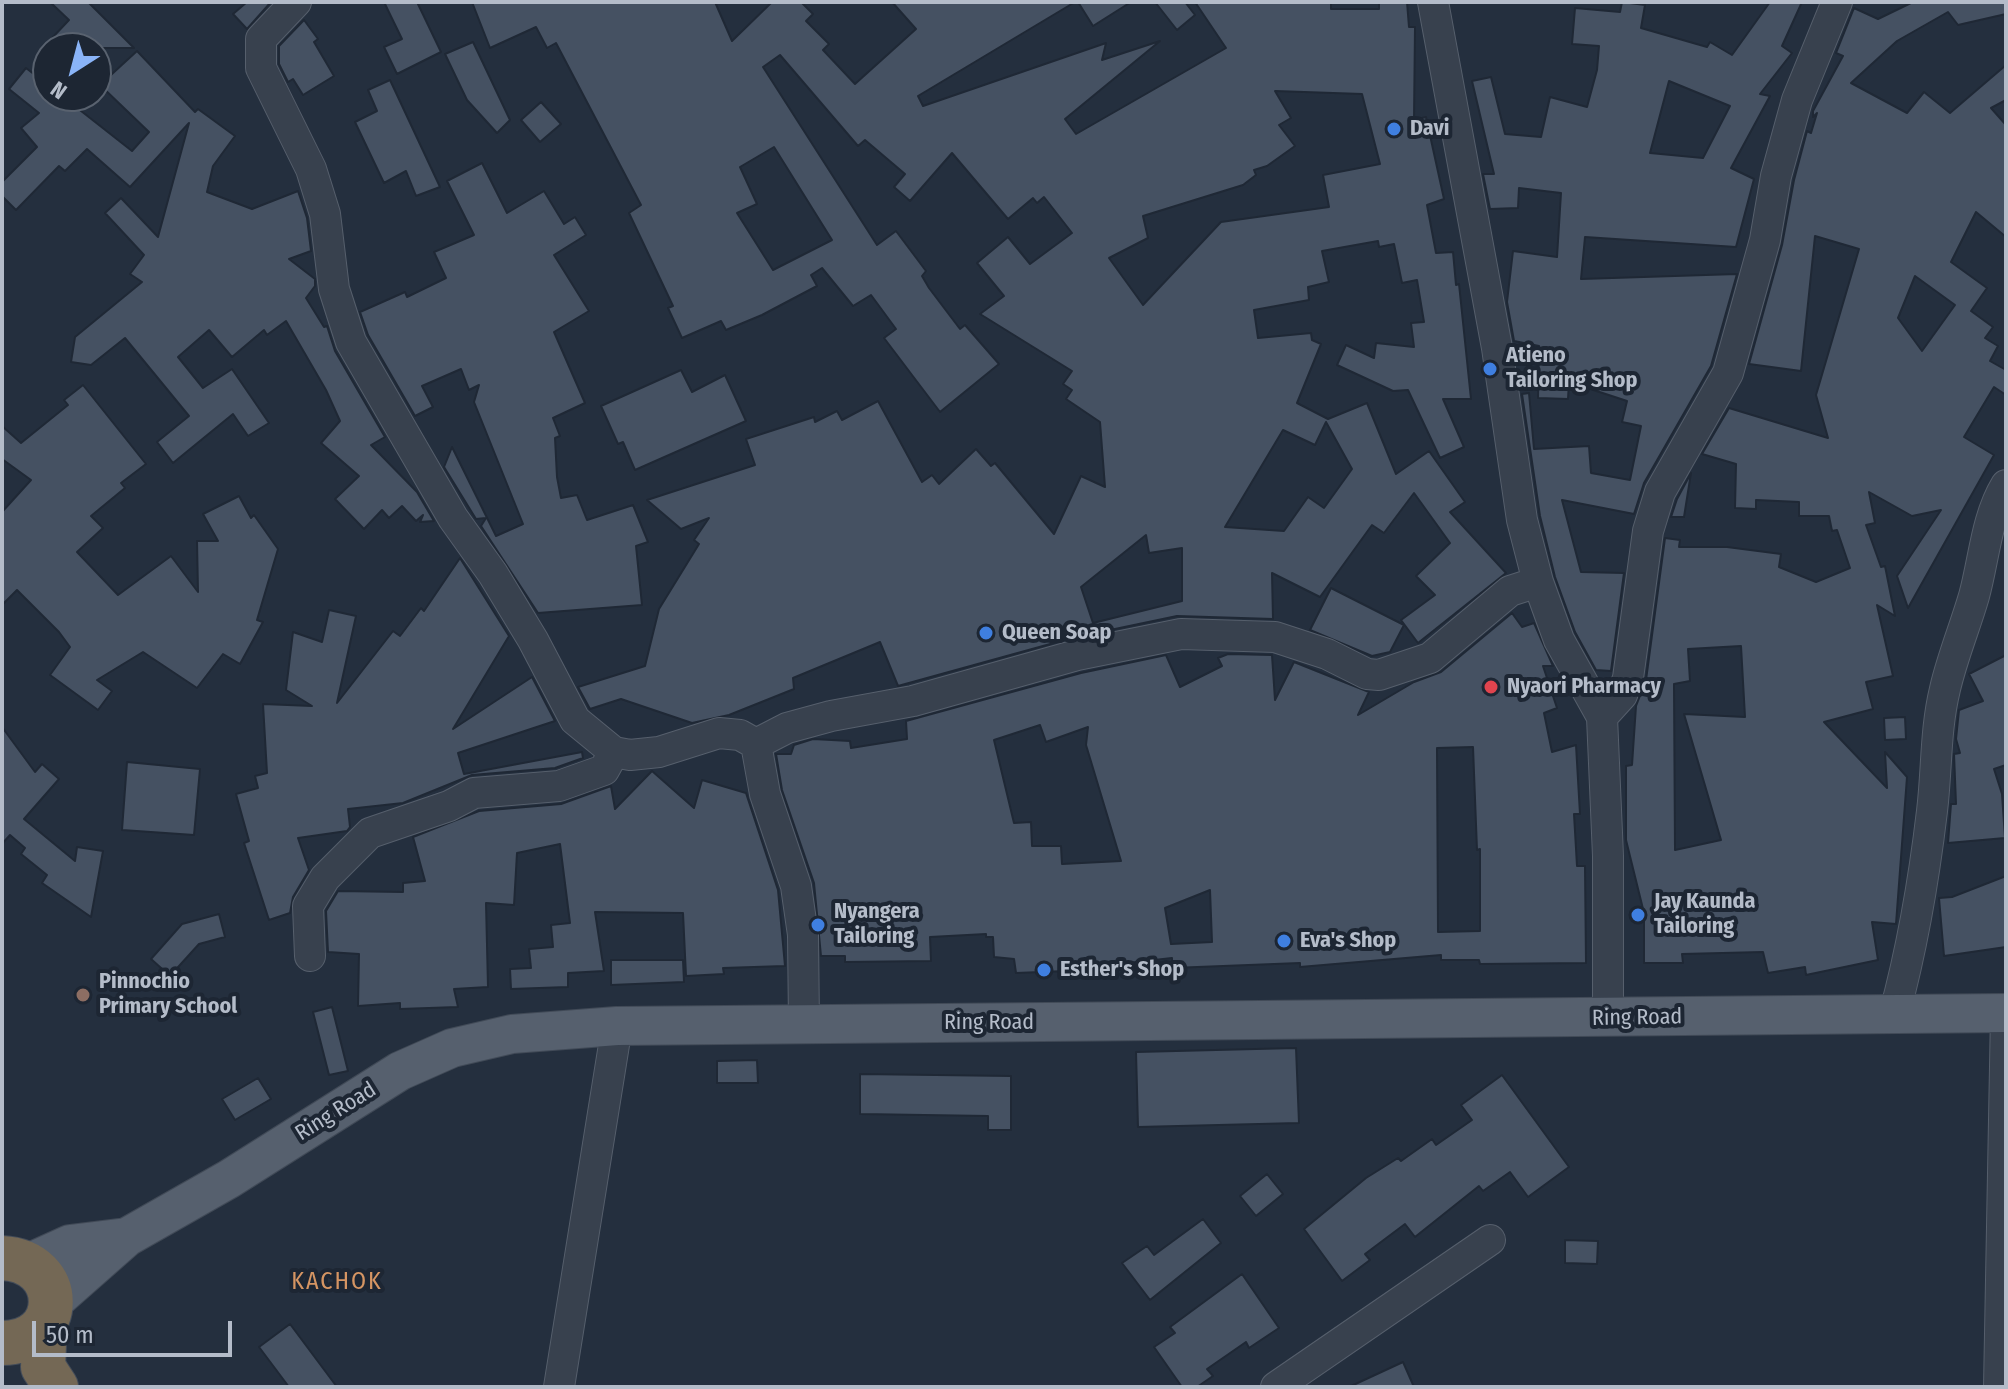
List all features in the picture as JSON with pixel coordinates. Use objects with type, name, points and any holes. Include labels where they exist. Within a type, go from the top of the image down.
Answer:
[{"type":"highway","points":[[15,1261],[45,1280],[48,1313],[43,1367],[56,1387]]},
{"type":"highway","points":[[2,1343],[27,1339],[48,1313]]},
{"type":"highway","points":[[2,1351],[38,1387]]},
{"type":"main road","name":"Ring Road","points":[[48,1313],[127,1237],[229,1179],[400,1071],[452,1048],[512,1034],[617,1026],[2006,1013]]},
{"type":"main road","points":[[15,1261],[70,1244],[127,1237]]},
{"type":"street","points":[[296,2],[261,39],[261,68],[316,184],[325,214],[334,289],[351,342],[453,518],[525,626],[575,720],[614,752],[659,752],[719,733],[740,735],[756,744]]},
{"type":"street","points":[[1433,2],[1497,348],[1516,487],[1538,582],[1569,661],[1602,717],[1608,856],[1608,1018]]},
{"type":"street","points":[[1602,717],[1622,695],[1628,678],[1648,531],[1660,492],[1728,373],[1765,240],[1776,176],[1797,100],[1837,2]]},
{"type":"street","points":[[1894,1015],[1905,974],[1923,871],[1932,808],[1935,749],[1945,689],[1975,595],[1987,537],[2006,485]]},
{"type":"street","points":[[756,744],[787,728],[831,716],[913,701],[1077,655],[1181,634],[1275,637],[1327,654],[1367,674],[1379,675],[1430,658],[1510,591],[1538,582]]},
{"type":"street","points":[[756,744],[765,794],[796,886],[803,935],[804,1024]]},
{"type":"street","points":[[310,956],[308,906],[325,878],[370,833],[449,806],[474,793],[559,786],[604,770],[614,752]]},
{"type":"street","points":[[1999,1387],[2006,1013]]},
{"type":"street","points":[[559,1387],[617,1026]]},
{"type":"street","points":[[1276,1387],[1490,1240]]},
{"type":"building","points":[[50,2],[88,2],[134,48],[112,48],[112,32],[58,32],[69,20]]},
{"type":"building","points":[[247,2],[271,2],[247,29],[233,14]]},
{"type":"building","points":[[384,2],[417,2],[441,52],[397,74],[384,47],[402,39]]},
{"type":"building","points":[[472,2],[715,2],[732,41],[772,2],[801,2],[813,14],[806,21],[829,44],[823,50],[855,84],[916,29],[892,2],[1075,2],[918,96],[923,106],[1106,43],[1102,60],[1160,41],[1065,119],[1076,134],[1226,48],[1195,2],[1331,2],[1331,9],[1379,9],[1379,2],[1407,2],[1409,27],[1415,27],[1414,120],[1426,117],[1444,199],[1427,205],[1436,253],[1453,252],[1456,285],[1459,284],[1471,399],[1443,399],[1464,447],[1440,458],[1408,390],[1393,391],[1337,365],[1346,345],[1374,358],[1376,343],[1414,347],[1411,323],[1424,322],[1417,280],[1402,283],[1394,244],[1379,247],[1378,241],[1322,251],[1329,282],[1308,287],[1309,300],[1254,310],[1258,338],[1311,333],[1312,340],[1321,344],[1297,403],[1328,419],[1367,403],[1396,474],[1429,451],[1465,502],[1450,512],[1506,573],[1418,643],[1401,620],[1435,595],[1416,576],[1450,543],[1414,493],[1384,533],[1372,525],[1320,597],[1272,573],[1273,619],[1177,616],[1072,638],[898,686],[880,642],[793,678],[794,689],[729,715],[692,723],[621,699],[590,709],[578,687],[645,666],[659,609],[699,544],[694,540],[709,518],[681,529],[647,500],[755,465],[746,439],[814,417],[815,422],[837,411],[842,420],[878,401],[922,482],[932,475],[939,484],[976,449],[991,466],[995,463],[1054,534],[1081,476],[1105,487],[1100,422],[1066,399],[1072,390],[1063,384],[1072,371],[980,314],[1004,296],[977,263],[1008,237],[1030,264],[1072,233],[1044,197],[1037,203],[1033,198],[1008,219],[952,153],[910,201],[894,187],[905,174],[865,140],[858,146],[780,55],[763,67],[877,245],[896,231],[926,271],[922,276],[929,288],[960,329],[965,325],[999,364],[940,412],[884,338],[896,329],[871,295],[853,306],[822,268],[811,275],[817,286],[762,315],[726,330],[721,321],[682,338],[668,308],[673,306],[629,213],[641,205],[556,43],[547,48],[536,27],[490,48]],"holes":[[[1275,91],[1362,94],[1380,164],[1323,175],[1329,207],[1221,222],[1143,305],[1109,258],[1148,238],[1143,216],[1243,185],[1256,175],[1254,170],[1267,166],[1295,146],[1279,125],[1291,118]],[[774,147],[832,240],[773,270],[737,213],[757,204],[740,167]],[[1326,422],[1352,469],[1324,508],[1308,497],[1284,531],[1225,527],[1283,430],[1315,445]],[[1146,535],[1149,553],[1182,548],[1182,601],[1093,623],[1081,587]]]},
{"type":"building","points":[[1078,2],[1131,2],[1093,26]]},
{"type":"building","points":[[1155,2],[1185,2],[1195,15],[1177,30]]},
{"type":"building","points":[[1622,2],[1645,5],[1641,28],[1707,47],[1710,42],[1732,55],[1770,2],[1802,2],[1782,46],[1792,53],[1760,94],[1770,96],[1731,168],[1754,179],[1736,247],[1585,237],[1581,279],[1737,274],[1711,366],[1644,483],[1634,514],[1562,500],[1581,572],[1624,573],[1611,671],[1596,670],[1575,632],[1555,577],[1540,516],[1522,394],[1529,393],[1534,449],[1589,446],[1591,473],[1630,480],[1641,426],[1622,422],[1627,401],[1569,382],[1568,399],[1538,398],[1539,346],[1514,341],[1507,302],[1513,251],[1557,257],[1561,193],[1519,188],[1518,208],[1490,209],[1483,174],[1494,174],[1472,81],[1491,77],[1505,134],[1541,137],[1550,97],[1587,107],[1597,70],[1599,46],[1572,44],[1575,8],[1620,12]],"holes":[[[1669,81],[1730,106],[1703,158],[1650,153]]]},
{"type":"building","points":[[1913,2],[2006,2],[2006,14],[1958,25],[1948,12],[1897,41],[1851,83],[1907,113],[1924,92],[1950,113],[2006,65],[2006,100],[1991,108],[2006,125],[2006,237],[1976,212],[1951,262],[1987,288],[1971,311],[1993,327],[1985,338],[1998,346],[1990,361],[2006,370],[2006,395],[1994,387],[1964,437],[1994,455],[1908,608],[1897,576],[1941,510],[1912,516],[1869,492],[1875,523],[1866,525],[1881,567],[1885,566],[1895,616],[1877,605],[1893,676],[1866,682],[1873,709],[1824,722],[1887,788],[1885,752],[1907,777],[1896,924],[1872,922],[1878,960],[1806,975],[1805,967],[1768,973],[1763,952],[1682,954],[1683,963],[1644,963],[1644,913],[1626,840],[1626,766],[1632,765],[1636,706],[1646,680],[1665,538],[1680,540],[1679,547],[1727,547],[1781,554],[1779,567],[1816,582],[1850,568],[1837,530],[1832,531],[1829,516],[1799,516],[1799,502],[1756,500],[1756,509],[1735,508],[1736,464],[1702,454],[1729,408],[1828,438],[1816,395],[1859,249],[1815,236],[1801,371],[1749,364],[1782,245],[1807,131],[1811,133],[1817,113],[1813,117],[1813,111],[1843,56],[1836,53],[1854,8],[1878,19]],"holes":[[[1915,276],[1955,305],[1922,351],[1898,318]],[[1741,646],[1745,717],[1684,714],[1721,840],[1675,850],[1674,684],[1690,681],[1688,649]]]},
{"type":"building","points":[[304,20],[318,39],[314,42],[334,76],[303,95],[293,79],[288,82],[279,64],[279,46]]},
{"type":"building","points":[[473,42],[510,120],[497,133],[467,100],[445,54]]},
{"type":"building","points":[[137,51],[195,112],[198,109],[235,136],[213,166],[207,192],[252,209],[298,191],[307,218],[311,251],[289,259],[315,279],[315,286],[306,298],[324,327],[327,326],[335,351],[385,437],[371,445],[417,492],[434,521],[420,522],[423,515],[416,521],[402,506],[389,518],[382,510],[364,529],[335,499],[359,476],[321,443],[340,421],[326,390],[286,321],[267,335],[264,330],[232,357],[209,330],[178,357],[203,388],[232,369],[269,423],[248,436],[233,414],[173,463],[157,442],[189,416],[125,338],[91,365],[71,362],[75,337],[142,282],[130,274],[144,255],[105,213],[121,198],[158,237],[189,123],[130,187],[87,149],[65,171],[59,166],[16,210],[2,196],[2,182],[37,147],[21,128],[38,112],[82,112],[132,151],[149,132],[112,97],[112,74]]},
{"type":"building","points":[[26,68],[32,73],[32,107],[9,89]]},
{"type":"building","points":[[390,80],[440,187],[416,196],[406,171],[384,183],[355,122],[377,111],[368,90]]},
{"type":"building","points":[[541,102],[561,124],[540,142],[521,120]]},
{"type":"building","points":[[482,163],[507,213],[544,191],[564,224],[575,217],[586,235],[554,255],[589,311],[554,332],[585,403],[553,418],[560,436],[555,438],[557,477],[561,498],[577,495],[587,520],[633,505],[648,542],[636,546],[642,605],[538,613],[481,526],[486,518],[476,519],[444,467],[452,447],[496,536],[523,524],[474,402],[479,385],[469,390],[461,369],[422,386],[433,407],[415,416],[368,335],[360,312],[405,292],[407,297],[446,278],[434,252],[474,235],[447,181]]},
{"type":"building","points":[[681,370],[692,392],[725,375],[746,421],[635,470],[623,442],[618,444],[601,406]]},
{"type":"building","points":[[83,385],[146,464],[121,483],[125,488],[91,516],[103,528],[77,552],[118,595],[171,556],[198,592],[197,541],[218,541],[203,514],[239,496],[251,518],[254,515],[278,549],[257,620],[263,622],[240,664],[223,654],[197,688],[143,652],[97,680],[112,691],[98,710],[50,675],[70,647],[59,632],[17,590],[2,605],[2,512],[31,480],[2,459],[2,426],[21,443],[68,405],[64,400]]},
{"type":"building","points":[[1691,473],[1684,517],[1671,517],[1677,499]]},
{"type":"building","points":[[460,558],[509,636],[453,729],[532,677],[555,721],[458,753],[464,774],[582,752],[583,758],[555,768],[472,775],[403,803],[348,809],[350,827],[347,831],[298,838],[309,870],[293,897],[290,913],[269,920],[244,843],[249,841],[236,794],[258,788],[255,776],[267,773],[263,704],[312,706],[286,690],[293,632],[322,642],[329,610],[356,616],[337,703],[393,631],[400,636],[421,608],[424,611]]},
{"type":"building","points":[[1331,588],[1404,625],[1390,652],[1372,656],[1310,630]]},
{"type":"building","points":[[1512,613],[1522,627],[1534,623],[1553,666],[1543,666],[1557,708],[1544,713],[1552,752],[1576,745],[1580,814],[1574,814],[1577,866],[1585,866],[1586,963],[1480,964],[1479,960],[1441,960],[1441,955],[1300,967],[1300,963],[1172,968],[1172,958],[1092,967],[1092,970],[1016,973],[1014,959],[994,957],[993,937],[986,937],[986,934],[930,937],[931,961],[845,962],[845,956],[821,956],[814,883],[782,790],[776,754],[791,754],[794,745],[813,739],[850,741],[851,748],[907,739],[906,721],[1081,673],[1166,655],[1180,687],[1222,666],[1218,658],[1228,654],[1272,655],[1275,700],[1294,662],[1369,692],[1358,715],[1414,682],[1441,672]],"holes":[[[1040,725],[1046,742],[1088,727],[1086,745],[1121,861],[1062,864],[1061,846],[1032,846],[1031,822],[1014,823],[994,740]],[[1473,747],[1477,850],[1480,849],[1480,931],[1438,932],[1437,748]],[[1210,890],[1212,942],[1171,944],[1165,908]]]},
{"type":"building","points":[[2006,655],[2006,765],[1994,769],[2002,794],[2005,838],[1948,843],[1951,804],[1956,804],[1954,754],[1960,753],[1956,739],[1959,710],[1983,701],[1969,674]]},
{"type":"building","points":[[1905,717],[1906,739],[1885,740],[1884,718]]},
{"type":"building","points":[[2,727],[35,772],[42,764],[59,779],[24,819],[75,861],[77,847],[103,851],[91,917],[42,883],[47,875],[21,854],[25,848],[10,835],[2,844]]},
{"type":"building","points":[[127,762],[200,769],[194,835],[122,830]]},
{"type":"building","points":[[652,771],[694,808],[702,780],[746,793],[778,890],[785,966],[723,968],[724,974],[686,976],[683,913],[595,912],[604,971],[568,973],[568,987],[511,989],[510,969],[531,968],[529,949],[553,947],[551,925],[570,923],[560,844],[517,853],[514,905],[486,903],[488,987],[454,989],[458,1007],[400,1009],[400,1003],[358,1006],[359,954],[328,952],[326,911],[338,891],[403,892],[403,883],[425,881],[413,837],[479,811],[561,804],[611,786],[615,809]]},
{"type":"building","points":[[2006,876],[2006,947],[1944,956],[1939,898],[1952,897]]},
{"type":"building","points":[[219,914],[225,937],[199,944],[170,976],[151,959],[182,924]]},
{"type":"building","points":[[611,960],[683,960],[684,982],[611,985]]},
{"type":"building","points":[[332,1007],[348,1071],[329,1075],[313,1012]]},
{"type":"building","points":[[1296,1048],[1299,1123],[1138,1127],[1136,1052]]},
{"type":"building","points":[[757,1060],[758,1083],[717,1083],[717,1061]]},
{"type":"building","points":[[860,1074],[1011,1076],[1011,1130],[988,1130],[988,1116],[860,1114]]},
{"type":"building","points":[[1502,1075],[1569,1167],[1528,1197],[1510,1172],[1483,1191],[1479,1186],[1415,1237],[1405,1224],[1365,1254],[1370,1260],[1342,1281],[1304,1229],[1366,1178],[1398,1158],[1401,1161],[1432,1139],[1436,1145],[1472,1120],[1461,1105]]},
{"type":"building","points":[[258,1078],[271,1099],[235,1120],[222,1099]]},
{"type":"building","points":[[1267,1174],[1283,1194],[1256,1216],[1240,1196]]},
{"type":"building","points":[[1203,1219],[1221,1243],[1150,1300],[1122,1263],[1147,1246],[1154,1255]]},
{"type":"building","points":[[1565,1240],[1598,1241],[1597,1264],[1565,1263]]},
{"type":"building","points":[[1242,1274],[1279,1328],[1249,1348],[1246,1342],[1207,1369],[1213,1376],[1197,1387],[1182,1387],[1154,1347],[1175,1333],[1170,1327]]},
{"type":"building","points":[[290,1324],[337,1387],[289,1387],[259,1347]]},
{"type":"building","points":[[1403,1362],[1414,1387],[1349,1387]]},
{"type":"place","name":"Davi","points":[[1394,129]]},
{"type":"place","name":"Atieno Tailoring Shop","points":[[1490,369]]},
{"type":"place","name":"Queen Soap","points":[[986,633]]},
{"type":"place","name":"Nyaori Pharmacy","points":[[1491,687]]},
{"type":"place","name":"Jay Kaunda Tailoring","points":[[1638,915]]},
{"type":"place","name":"Nyangera Tailoring","points":[[818,925]]},
{"type":"place","name":"Eva's Shop","points":[[1284,941]]},
{"type":"place","name":"Esther's Shop","points":[[1044,970]]},
{"type":"place","name":"Pinnochio Primary School","points":[[83,995]]},
{"type":"district","name":"KACHOK","points":[[337,1282]]}]
